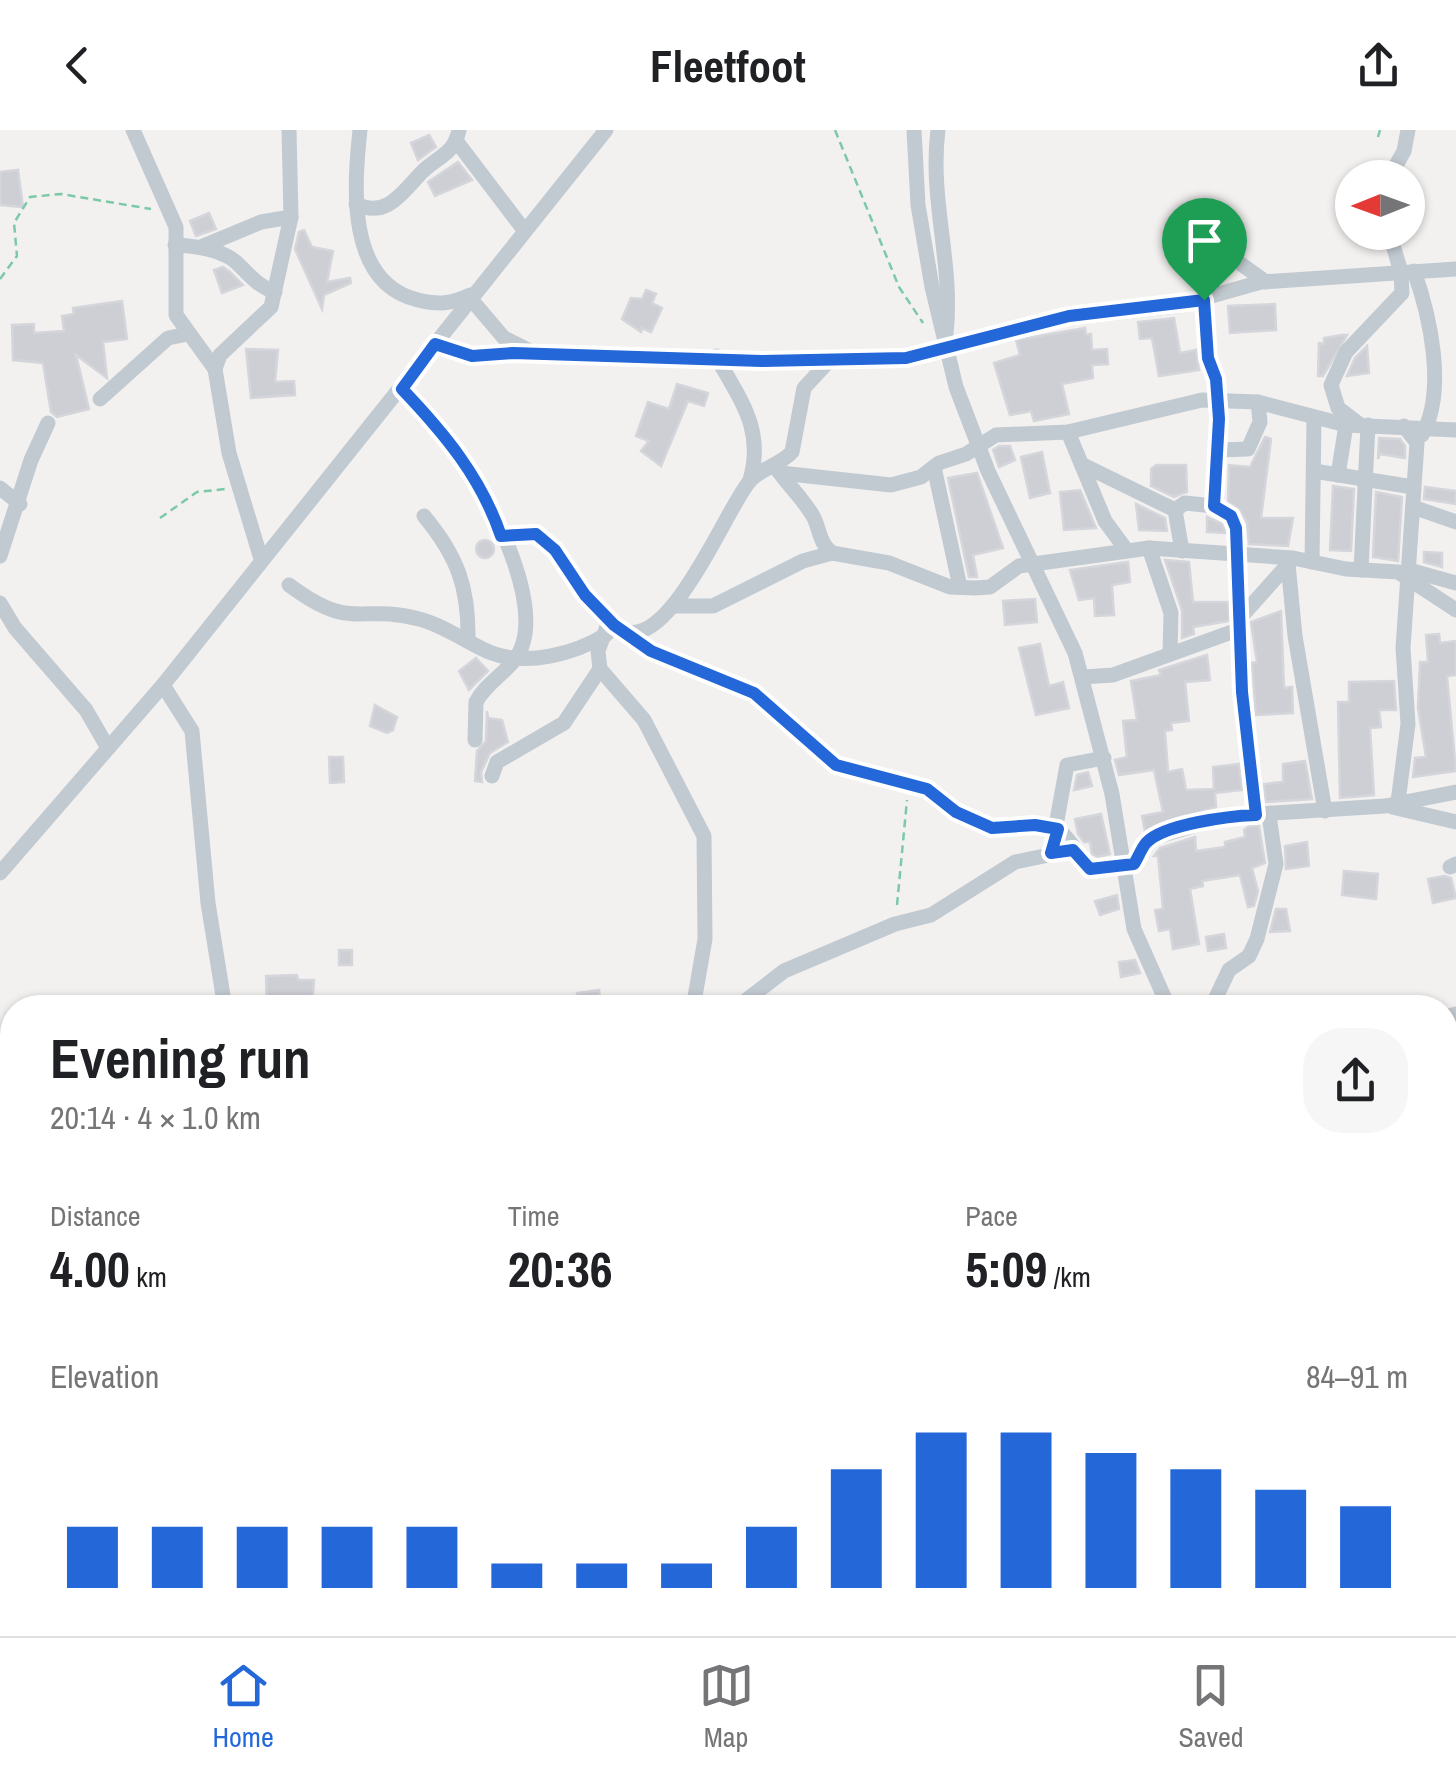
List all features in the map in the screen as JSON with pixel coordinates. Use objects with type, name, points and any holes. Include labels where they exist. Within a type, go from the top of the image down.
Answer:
[{"type":"street","points":[[134,130],[176,226],[176,315],[215,369],[240,488],[262,559]]},
{"type":"street","points":[[215,369],[220,355],[263,318],[274,292],[291,217],[289,130]]},
{"type":"street","points":[[360,130],[356,204],[365,251],[398,292],[450,304],[472,295]]},
{"type":"street","points":[[0,874],[163,685],[606,130]]},
{"type":"street","points":[[914,130],[918,204],[945,348],[988,470],[1036,563],[1083,677],[1104,758],[1134,930],[1163,995]]},
{"type":"street","points":[[938,130],[936,203],[950,302],[945,348]]},
{"type":"street","points":[[1399,160],[1408,130]]},
{"type":"street","points":[[356,204],[377,208],[392,203],[458,136],[524,230]]},
{"type":"street","points":[[201,248],[261,222],[291,217]]},
{"type":"street","points":[[175,246],[201,248],[228,257],[258,284],[274,292]]},
{"type":"street","points":[[1392,804],[1408,724],[1403,674],[1413,487],[1433,392],[1428,325],[1398,250]]},
{"type":"street","points":[[1241,264],[1266,282]]},
{"type":"street","points":[[435,344],[472,356],[534,353],[829,361],[906,358],[1069,316],[1204,300],[1266,282],[1456,269]]},
{"type":"street","points":[[1361,570],[1367,480],[1358,425],[1332,397],[1334,369],[1395,304],[1408,272]]},
{"type":"street","points":[[472,295],[504,338],[534,353]]},
{"type":"street","points":[[1204,300],[1216,399],[1214,506]]},
{"type":"street","points":[[100,399],[168,338],[188,334]]},
{"type":"street","points":[[289,584],[318,606],[338,615],[419,619],[517,658],[558,654],[618,627],[652,626],[674,606],[750,480],[757,451],[753,423],[716,356]]},
{"type":"street","points":[[778,470],[796,441],[804,388],[829,361]]},
{"type":"street","points":[[402,389],[464,462],[483,492],[526,611],[524,640],[517,658],[476,702],[475,740]]},
{"type":"street","points":[[750,480],[778,470],[878,487],[921,477],[934,466],[996,436],[1068,432],[1122,421],[1182,402],[1216,399],[1258,402],[1314,418],[1358,425],[1404,426],[1421,436],[1456,430]]},
{"type":"street","points":[[1218,450],[1248,449],[1260,422],[1258,402]]},
{"type":"street","points":[[1312,562],[1314,418]]},
{"type":"street","points":[[0,556],[20,504],[31,460],[48,423]]},
{"type":"street","points":[[1338,476],[1358,425]]},
{"type":"street","points":[[1068,432],[1108,527],[1127,551]]},
{"type":"street","points":[[1083,465],[1105,480],[1134,489],[1175,510]]},
{"type":"street","points":[[934,466],[960,587]]},
{"type":"street","points":[[778,470],[789,490],[804,502],[823,544],[832,553]]},
{"type":"street","points":[[1314,472],[1413,487]]},
{"type":"street","points":[[0,488],[20,504]]},
{"type":"street","points":[[1175,510],[1185,503],[1214,506],[1235,522],[1245,736],[1276,864],[1258,938],[1249,956],[1229,970],[1217,995]]},
{"type":"street","points":[[1412,507],[1456,522]]},
{"type":"street","points":[[1175,510],[1182,550]]},
{"type":"street","points":[[424,516],[458,562],[458,582],[469,604],[468,641]]},
{"type":"street","points":[[501,536],[532,532],[545,540],[618,627],[651,651],[754,693],[836,765],[932,791],[956,812],[992,828],[1035,825],[1058,829],[1090,869],[1134,864],[1146,842],[1226,816],[1325,811],[1455,793]]},
{"type":"street","points":[[674,606],[713,606],[803,561],[832,553],[889,564],[960,587],[990,587],[1019,566],[1149,548],[1312,562],[1456,583]]},
{"type":"street","points":[[1149,548],[1170,614],[1170,653]]},
{"type":"street","points":[[1083,677],[1112,675],[1240,624],[1291,561]]},
{"type":"street","points":[[1291,561],[1295,636],[1325,811]]},
{"type":"street","points":[[1409,574],[1456,610]]},
{"type":"street","points":[[1239,589],[1269,585]]},
{"type":"street","points":[[0,603],[86,710],[108,748]]},
{"type":"street","points":[[492,776],[498,762],[564,722],[600,669],[602,637]]},
{"type":"street","points":[[600,669],[644,720],[702,826],[707,866],[704,938],[695,995]]},
{"type":"street","points":[[163,685],[192,731],[208,903],[223,995]]},
{"type":"street","points":[[1051,853],[1068,762],[1104,758]]},
{"type":"street","points":[[1392,804],[1456,822]]},
{"type":"street","points":[[753,995],[784,971],[902,921],[931,915],[997,871],[1073,850]]},
{"type":"path","points":[[835,130],[899,287],[945,348]]},
{"type":"path","points":[[1378,138],[1380,130]]},
{"type":"path","points":[[0,280],[17,256],[14,223],[30,197],[62,194],[123,208],[169,209]]},
{"type":"path","points":[[160,518],[197,492],[240,488]]},
{"type":"path","points":[[902,921],[895,890],[902,818],[911,786]]},
{"type":"building","points":[[429,135],[436,147],[418,160],[411,143]]},
{"type":"building","points":[[458,162],[472,180],[435,196],[428,182]]},
{"type":"building","points":[[18,170],[23,207],[0,205],[0,172]]},
{"type":"building","points":[[209,213],[216,229],[196,236],[190,221]]},
{"type":"building","points":[[304,230],[312,247],[333,251],[327,282],[350,278],[351,283],[324,295],[322,309],[295,249],[299,232]]},
{"type":"building","points":[[223,267],[243,285],[222,293],[214,270]]},
{"type":"building","points":[[646,290],[656,294],[652,303],[662,308],[651,332],[642,328],[641,332],[622,319],[631,298],[642,299]]},
{"type":"building","points":[[122,301],[127,339],[103,342],[107,378],[76,355],[89,409],[57,417],[51,412],[43,363],[13,360],[12,325],[34,324],[34,333],[64,331],[62,316],[74,314],[73,308]]},
{"type":"building","points":[[1275,304],[1276,330],[1230,333],[1228,306]]},
{"type":"building","points":[[1174,318],[1180,353],[1196,350],[1199,370],[1159,376],[1152,338],[1140,339],[1138,322]]},
{"type":"building","points":[[1085,328],[1086,335],[1091,334],[1092,350],[1107,349],[1108,364],[1092,365],[1093,378],[1062,384],[1069,414],[1034,421],[1031,411],[1010,415],[994,363],[1020,355],[1016,340]]},
{"type":"building","points":[[1347,335],[1323,376],[1318,376],[1319,343],[1324,344],[1324,338]]},
{"type":"building","points":[[1367,346],[1369,373],[1347,376],[1355,358]]},
{"type":"building","points":[[246,349],[278,350],[275,382],[294,381],[295,395],[251,398]]},
{"type":"building","points":[[677,384],[708,393],[704,406],[688,401],[661,466],[641,451],[649,441],[636,436],[648,402],[669,409]]},
{"type":"building","points":[[1265,437],[1271,439],[1261,518],[1293,518],[1288,546],[1249,544],[1247,523],[1240,510],[1228,501],[1229,465],[1250,467]]},
{"type":"building","points":[[1379,438],[1400,439],[1405,446],[1405,458],[1380,454],[1378,459]]},
{"type":"building","points":[[1010,446],[1015,460],[999,467],[993,450]]},
{"type":"building","points":[[1042,452],[1050,493],[1030,498],[1021,457]]},
{"type":"building","points":[[1156,465],[1186,465],[1187,492],[1174,497],[1151,486],[1151,469]]},
{"type":"building","points":[[977,473],[1003,548],[973,555],[977,577],[969,577],[948,478]]},
{"type":"building","points":[[1333,486],[1354,489],[1351,551],[1330,550]]},
{"type":"building","points":[[1425,487],[1456,491],[1456,504],[1424,499]]},
{"type":"building","points":[[1080,490],[1096,528],[1064,530],[1060,492]]},
{"type":"building","points":[[1376,492],[1402,497],[1398,561],[1373,557]]},
{"type":"building","points":[[1136,504],[1165,518],[1167,531],[1139,530]]},
{"type":"building","points":[[1207,517],[1222,524],[1226,533],[1207,532]]},
{"type":"building","points":[[485,540],[492,542],[492,556],[485,558],[478,556],[476,549],[478,542]]},
{"type":"building","points":[[1424,552],[1442,553],[1442,567],[1424,562]]},
{"type":"building","points":[[1165,560],[1189,562],[1193,602],[1228,602],[1229,621],[1193,627],[1194,634],[1182,638],[1182,610]]},
{"type":"building","points":[[1128,562],[1130,582],[1112,585],[1114,615],[1095,616],[1094,598],[1079,600],[1070,570]]},
{"type":"building","points":[[1035,599],[1037,622],[1005,625],[1003,601]]},
{"type":"building","points":[[1281,611],[1284,688],[1292,687],[1293,713],[1256,715],[1252,663],[1257,662],[1251,622]]},
{"type":"building","points":[[1439,634],[1440,643],[1456,641],[1456,675],[1447,676],[1456,771],[1413,777],[1415,758],[1426,757],[1418,708],[1420,662],[1428,662],[1426,635]]},
{"type":"building","points":[[1040,644],[1049,686],[1063,682],[1069,708],[1036,715],[1019,648]]},
{"type":"building","points":[[1207,655],[1210,680],[1185,682],[1189,721],[1171,723],[1172,730],[1165,731],[1168,772],[1182,769],[1186,790],[1214,789],[1213,767],[1239,764],[1242,790],[1215,793],[1216,807],[1145,831],[1142,816],[1163,812],[1154,770],[1119,775],[1115,760],[1127,757],[1123,721],[1137,720],[1131,681],[1161,675],[1159,670]]},
{"type":"building","points":[[476,658],[488,671],[469,690],[459,671]]},
{"type":"building","points":[[1394,681],[1396,710],[1379,710],[1381,727],[1370,728],[1374,795],[1340,798],[1338,702],[1349,702],[1349,682]]},
{"type":"building","points":[[375,705],[397,717],[393,730],[387,733],[370,726]]},
{"type":"building","points":[[487,711],[488,718],[502,720],[508,742],[490,753],[481,772],[482,782],[475,781],[477,751],[486,741]]},
{"type":"building","points":[[329,757],[343,757],[344,782],[330,783]]},
{"type":"building","points":[[1305,761],[1312,799],[1266,802],[1264,784],[1283,782],[1283,764]]},
{"type":"building","points":[[1088,772],[1092,786],[1074,790],[1077,775]]},
{"type":"building","points":[[1101,814],[1110,854],[1098,857],[1092,854],[1090,842],[1084,842],[1078,834],[1075,819]]},
{"type":"building","points":[[1259,826],[1265,863],[1252,868],[1258,891],[1254,906],[1248,907],[1240,875],[1202,881],[1203,886],[1190,889],[1199,944],[1173,949],[1170,929],[1159,931],[1155,910],[1163,909],[1158,856],[1154,856],[1160,848],[1195,837],[1196,851],[1225,847],[1225,842],[1245,837],[1244,830]]},
{"type":"building","points":[[1307,842],[1309,866],[1286,869],[1285,846]]},
{"type":"building","points":[[1344,871],[1378,874],[1376,899],[1342,895]]},
{"type":"building","points":[[1451,878],[1456,898],[1433,903],[1428,879]]},
{"type":"building","points":[[1117,895],[1119,909],[1100,915],[1095,901]]},
{"type":"building","points":[[1276,909],[1286,909],[1290,931],[1270,932]]},
{"type":"building","points":[[1224,934],[1226,948],[1208,951],[1206,937]]},
{"type":"building","points":[[339,950],[352,950],[352,965],[339,965]]},
{"type":"building","points":[[1135,960],[1140,973],[1121,977],[1119,962]]},
{"type":"building","points":[[297,975],[298,980],[314,980],[313,995],[267,995],[266,976]]},
{"type":"building","points":[[599,990],[600,995],[577,995]]},
{"type":"route","points":[[1204,300],[1208,358],[1216,379],[1219,419],[1219,480],[1214,506],[1231,516],[1236,528],[1246,754],[1256,815],[1226,816],[1163,834],[1146,842],[1134,864],[1106,870],[1090,869],[1073,850],[1051,853],[1058,829],[1035,825],[992,828],[956,812],[927,789],[895,784],[836,765],[754,693],[641,645],[609,621],[585,595],[545,540],[532,532],[501,536],[483,492],[464,462],[402,389],[435,344],[472,356],[513,353],[716,356],[762,361],[883,360],[906,358],[1045,320],[1204,300]]}]
